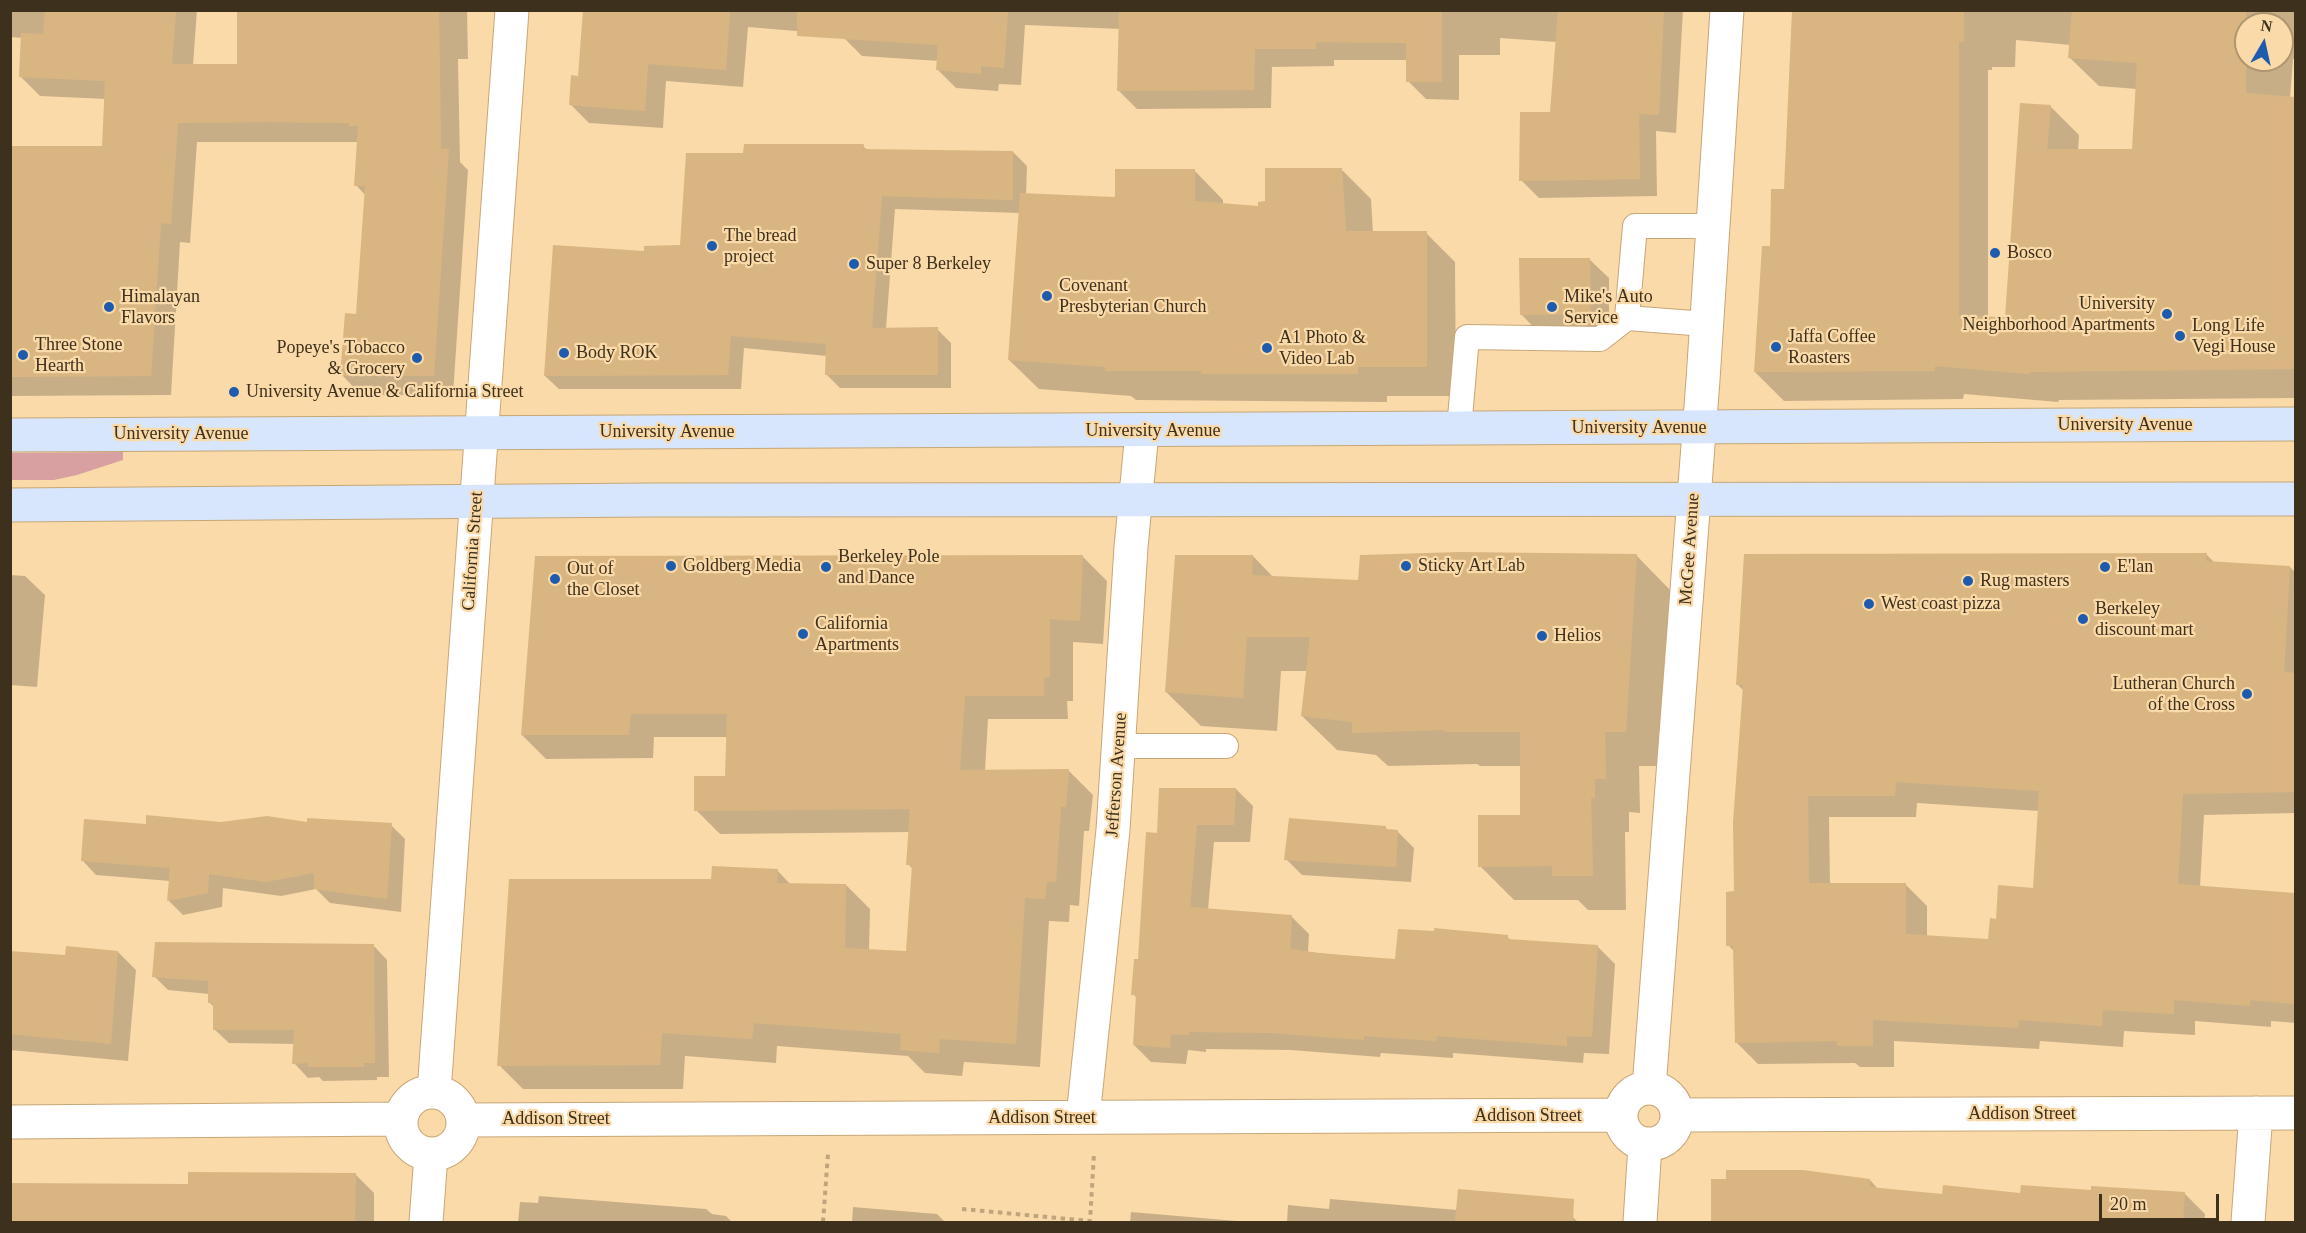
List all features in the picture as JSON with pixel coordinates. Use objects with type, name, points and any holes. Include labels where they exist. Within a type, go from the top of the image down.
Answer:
[{"type":"main road","name":"University Avenue","points":[[10,435],[1142,432],[2295,424]]},
{"type":"main road","points":[[10,505],[477,501],[2295,499]]},
{"type":"street","name":"California Street","points":[[434,1092],[512,10]]},
{"type":"street","name":"McGee Avenue","points":[[1649,1088],[1694,500],[1727,10]]},
{"type":"street","name":"Jefferson Avenue","points":[[1090,1118],[1142,432]]},
{"type":"street","points":[[1649,1088],[1658,1089],[1671,1099],[1677,1114],[1676,1125],[1664,1140],[1645,1145],[1637,1142],[1625,1131],[1620,1115],[1626,1099],[1633,1092],[1649,1088]]},
{"type":"street","points":[[424,1092],[434,1092],[445,1094],[453,1100],[463,1120],[458,1140],[442,1153],[431,1155],[412,1148],[405,1140],[401,1119],[408,1102],[424,1092]]},
{"type":"street","points":[[2248,1222],[2256,1113]]},
{"type":"street","name":"Addison Street","points":[[1677,1114],[2295,1113]]},
{"type":"street","name":"Addison Street","points":[[463,1120],[1620,1115]]},
{"type":"street","points":[[10,1122],[401,1119]]},
{"type":"street","points":[[1640,1222],[1645,1145]]},
{"type":"street","points":[[426,1222],[431,1155]]},
{"type":"lane","points":[[1627,318],[1635,226],[1713,226]]},
{"type":"lane","points":[[1459,429],[1467,337],[1600,339],[1627,318],[1706,324]]},
{"type":"lane","points":[[1120,746],[1226,746]]},
{"type":"path","points":[[962,1209],[1090,1221],[1090,1118]]},
{"type":"path","points":[[823,1222],[831,1119]]},
{"type":"shaded area","points":[[123,452],[123,460],[77,475],[54,480],[11,480],[11,453]]},
{"type":"building","points":[[45,10],[176,10],[172,64],[237,64],[237,10],[439,10],[441,149],[449,149],[434,376],[340,376],[345,313],[356,314],[365,186],[354,186],[358,126],[349,126],[349,123],[268,122],[178,123],[171,224],[161,223],[151,376],[10,377],[10,146],[102,146],[105,81],[19,77],[21,33],[43,34]]},
{"type":"building","points":[[583,10],[730,10],[726,70],[648,64],[645,111],[569,105],[571,75],[578,76]]},
{"type":"building","points":[[797,10],[1008,10],[1004,68],[981,66],[981,74],[936,70],[938,45],[797,36]]},
{"type":"building","points":[[1119,10],[1442,10],[1442,82],[1406,82],[1406,43],[1316,42],[1316,49],[1255,49],[1254,90],[1117,91]]},
{"type":"building","points":[[1558,10],[1664,10],[1659,115],[1639,114],[1640,179],[1519,181],[1520,112],[1550,112]]},
{"type":"building","points":[[1792,10],[1964,10],[1964,42],[1959,42],[1959,316],[2005,317],[2020,103],[2051,105],[2047,149],[2132,149],[2137,63],[2068,58],[2072,10],[2246,10],[2246,12],[2234,12],[2234,72],[2246,72],[2246,93],[2295,97],[2295,369],[2030,372],[2030,374],[1935,366],[1935,371],[1754,372],[1762,246],[1770,246],[1771,189],[1784,189]]},
{"type":"building","points":[[744,144],[864,144],[863,149],[1013,151],[1013,200],[882,196],[872,328],[938,327],[938,375],[825,375],[826,344],[731,336],[728,375],[544,376],[553,245],[644,251],[644,246],[680,245],[686,153],[743,153]]},
{"type":"building","points":[[1265,168],[1342,168],[1346,231],[1427,231],[1427,367],[1358,367],[1358,374],[1201,374],[1201,371],[1105,371],[1105,367],[1008,360],[1020,193],[1115,197],[1115,169],[1195,169],[1195,201],[1258,206],[1258,202],[1265,201]]},
{"type":"building","points":[[1519,258],[1590,258],[1591,314],[1520,315]]},
{"type":"building","points":[[1460,552],[1637,554],[1626,732],[1605,732],[1606,779],[1595,779],[1595,798],[1591,798],[1593,876],[1552,876],[1552,866],[1478,867],[1478,815],[1520,815],[1520,732],[1444,732],[1444,730],[1352,733],[1352,722],[1301,716],[1310,637],[1247,637],[1243,698],[1165,692],[1175,555],[1253,555],[1252,575],[1358,580],[1360,555]]},
{"type":"building","points":[[2207,553],[2206,561],[2290,566],[2284,672],[2295,673],[2295,792],[2183,794],[2178,884],[2295,893],[2295,1004],[2250,1000],[2250,1006],[2174,1000],[2174,1014],[2103,1010],[2102,1026],[2019,1020],[2018,1028],[1873,1020],[1873,1046],[1837,1046],[1837,1041],[1735,1043],[1733,946],[1726,946],[1726,892],[1734,891],[1733,822],[1743,685],[1736,685],[1744,554]],"holes":[[[1896,782],[2039,791],[2033,888],[1998,885],[1996,919],[1990,918],[1988,939],[1906,934],[1906,883],[1809,883],[1808,796],[1895,796]]]},
{"type":"building","points":[[1083,555],[1080,621],[1050,619],[1050,677],[1044,678],[1044,696],[965,696],[960,770],[1069,769],[1066,807],[1061,807],[1056,882],[1047,882],[1045,899],[1025,898],[1016,1044],[940,1039],[939,1053],[900,1050],[901,1034],[754,1023],[752,1039],[662,1033],[660,1065],[497,1066],[509,879],[711,879],[712,866],[778,869],[777,883],[846,884],[845,948],[906,951],[912,865],[906,865],[910,809],[694,811],[694,776],[725,776],[727,714],[631,714],[629,735],[521,735],[535,556]]},
{"type":"building","points":[[1159,788],[1236,788],[1234,825],[1197,825],[1190,907],[1292,915],[1290,949],[1327,954],[1395,959],[1398,929],[1434,931],[1434,928],[1508,935],[1508,939],[1598,945],[1592,1037],[1567,1036],[1567,1046],[1437,1036],[1436,1041],[1364,1036],[1364,1040],[1272,1033],[1189,1032],[1189,1035],[1171,1034],[1170,1048],[1133,1045],[1136,995],[1131,995],[1134,959],[1138,959],[1146,832],[1157,833]]},
{"type":"building","points":[[146,815],[221,822],[267,816],[307,822],[307,818],[392,823],[387,899],[314,889],[314,873],[266,882],[209,874],[208,893],[167,901],[170,868],[81,861],[84,819],[146,824]]},
{"type":"building","points":[[1289,818],[1386,826],[1386,829],[1398,830],[1396,867],[1284,860]]},
{"type":"building","points":[[155,942],[374,944],[375,1063],[364,1063],[364,1067],[308,1067],[308,1063],[292,1064],[294,1030],[213,1030],[213,1003],[208,1003],[208,981],[152,977]]},
{"type":"building","points":[[66,946],[118,951],[111,1044],[10,1034],[10,951],[65,955]]},
{"type":"building","points":[[1726,1170],[1803,1170],[1870,1179],[1870,1187],[1942,1194],[1943,1185],[2020,1193],[2021,1185],[2091,1190],[2091,1186],[2185,1192],[2183,1222],[1711,1222],[1711,1179],[1726,1179]]},
{"type":"building","points":[[188,1172],[356,1173],[355,1222],[10,1222],[10,1183],[188,1184]]},
{"type":"building","points":[[1458,1189],[1574,1199],[1573,1222],[1455,1222]]},
{"type":"place","name":"The bread project","points":[[712,246]]},
{"type":"place","name":"Bosco","points":[[1995,253]]},
{"type":"place","name":"Super 8 Berkeley","points":[[854,264]]},
{"type":"place","name":"Covenant Presbyterian Church","points":[[1047,296]]},
{"type":"place","name":"Himalayan Flavors","points":[[109,307]]},
{"type":"place","name":"Mike's Auto Service","points":[[1552,307]]},
{"type":"place","name":"University Neighborhood Apartments","points":[[2167,314]]},
{"type":"place","name":"Long Life Vegi House","points":[[2180,336]]},
{"type":"place","name":"Jaffa Coffee Roasters","points":[[1776,347]]},
{"type":"place","name":"A1 Photo & Video Lab","points":[[1267,348]]},
{"type":"place","name":"Body ROK","points":[[564,353]]},
{"type":"place","name":"Three Stone Hearth","points":[[23,355]]},
{"type":"place","name":"Popeye's Tobacco & Grocery","points":[[417,358]]},
{"type":"place","name":"University Avenue & California Street","points":[[234,392]]},
{"type":"place","name":"Goldberg Media","points":[[671,566]]},
{"type":"place","name":"Sticky Art Lab","points":[[1406,566]]},
{"type":"place","name":"Berkeley Pole and Dance","points":[[826,567]]},
{"type":"place","name":"E'lan","points":[[2105,567]]},
{"type":"place","name":"Out of the Closet","points":[[555,579]]},
{"type":"place","name":"Rug masters","points":[[1968,581]]},
{"type":"place","name":"West coast pizza","points":[[1869,604]]},
{"type":"place","name":"Berkeley discount mart","points":[[2083,619]]},
{"type":"place","name":"California Apartments","points":[[803,634]]},
{"type":"place","name":"Helios","points":[[1542,636]]},
{"type":"place","name":"Lutheran Church of the Cross","points":[[2247,694]]}]
